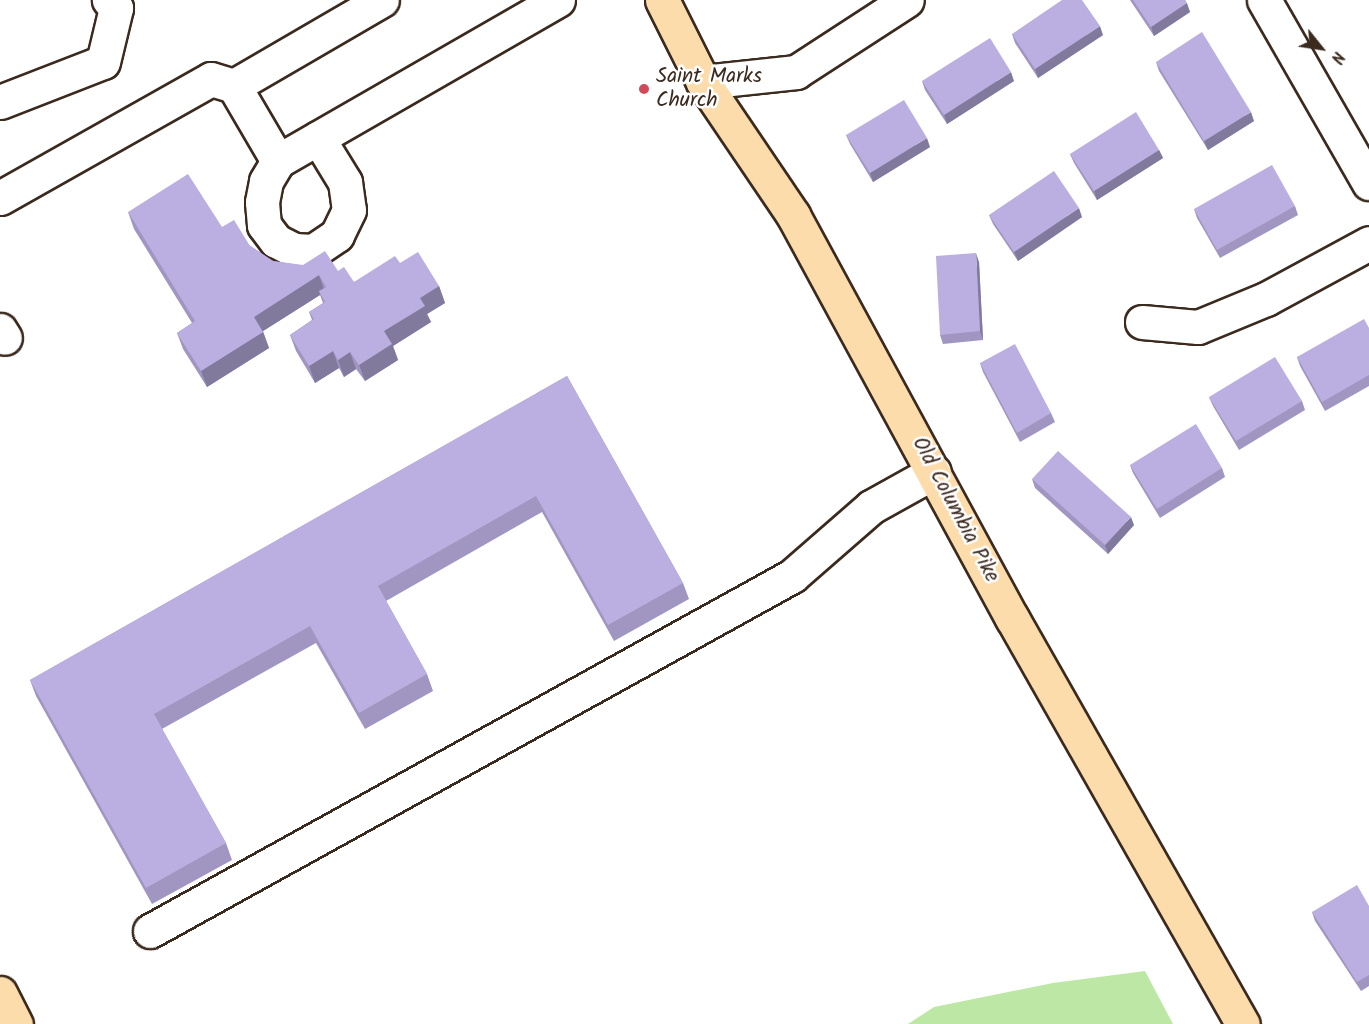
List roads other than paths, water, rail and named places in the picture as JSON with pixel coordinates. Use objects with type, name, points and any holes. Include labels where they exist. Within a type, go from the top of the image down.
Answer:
[{"type":"main road","name":"Old Columbia Pike","points":[[662,0],[704,82],[793,215],[1018,628],[1243,1024]]},
{"type":"main road","points":[[0,993],[16,1024]]},
{"type":"street","points":[[0,102],[103,62],[116,8],[109,0]]},
{"type":"street","points":[[234,86],[382,0]]},
{"type":"street","points":[[318,138],[345,183],[349,210],[337,235],[313,251],[294,250],[276,241],[264,225],[262,202],[266,182],[278,161],[318,138],[558,0]]},
{"type":"street","points":[[704,82],[796,72],[908,0]]},
{"type":"street","points":[[1264,0],[1369,183]]},
{"type":"street","points":[[0,198],[211,79],[234,86],[278,161]]},
{"type":"street","points":[[1142,322],[1198,327],[1266,299],[1369,243]]},
{"type":"street","points":[[150,931],[792,576],[870,507],[934,472]]},
{"type":"place","name":"Saint Marks Church","points":[[644,89]]}]
